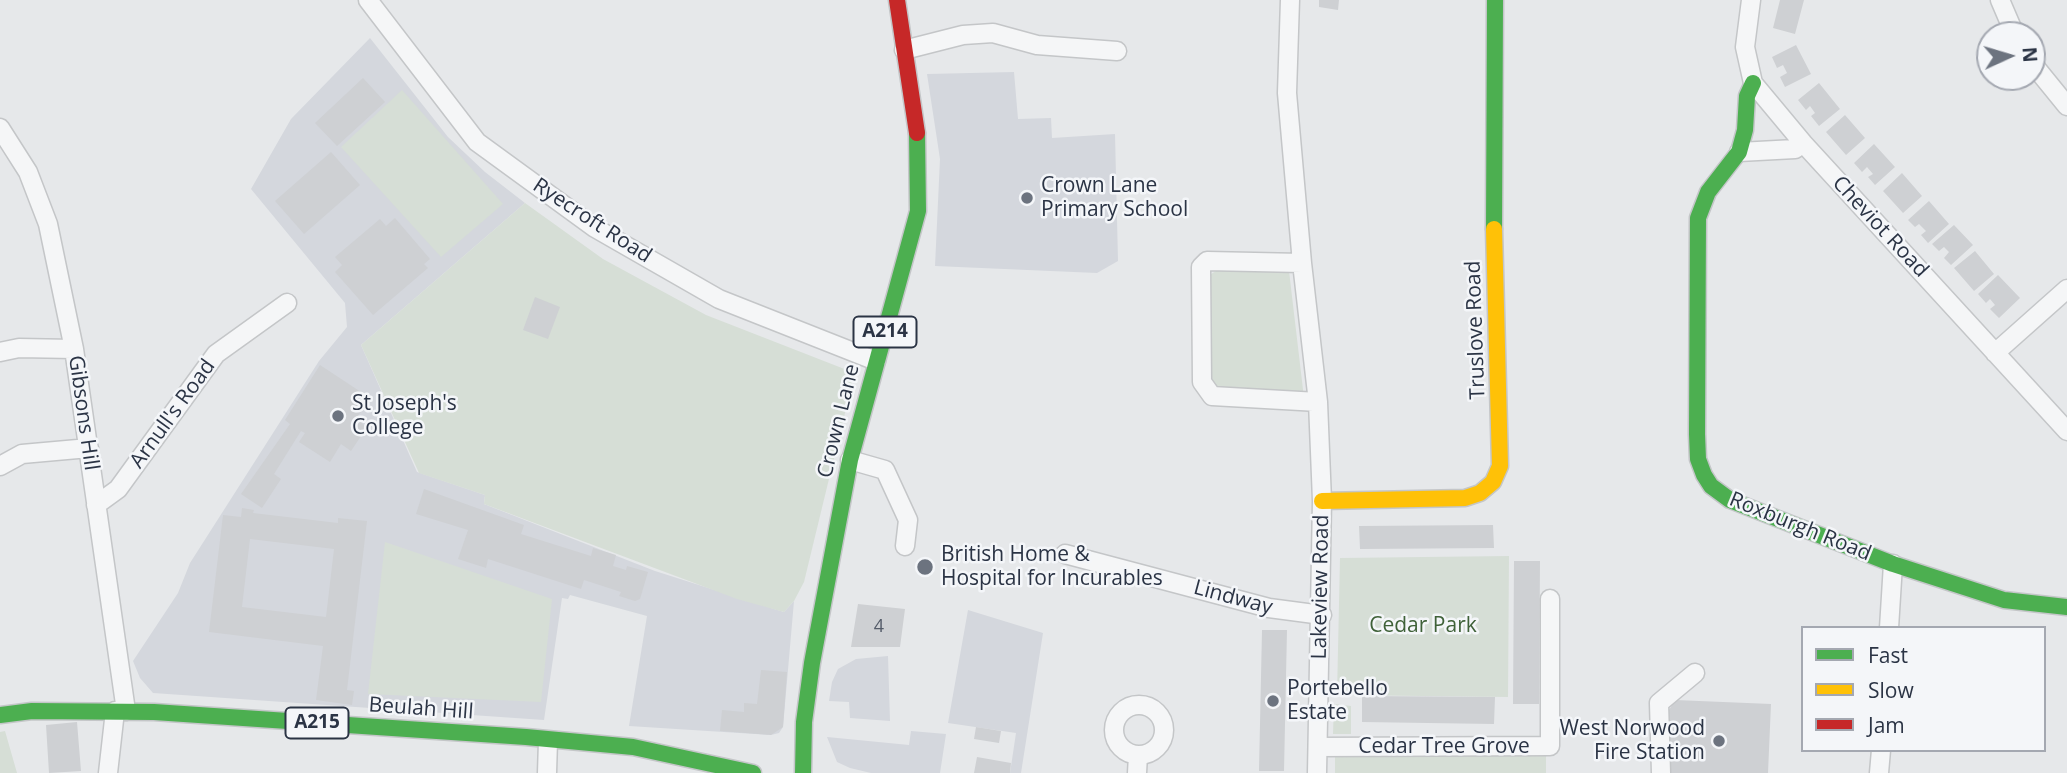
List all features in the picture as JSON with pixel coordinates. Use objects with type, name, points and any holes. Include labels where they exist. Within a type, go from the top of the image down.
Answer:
[{"type":"main road","name":"Crown Lane","points":[[803,773],[804,722],[812,663],[850,460],[918,211],[919,147],[897,0]]},
{"type":"main road","name":"Truslove Road","points":[[1322,501],[1465,498],[1480,493],[1493,482],[1500,466],[1492,166],[1495,0]]},
{"type":"main road","name":"Roxburgh Road","points":[[1753,83],[1747,96],[1745,130],[1740,152],[1708,192],[1698,218],[1697,433],[1698,459],[1703,475],[1711,486],[1730,500],[1893,564],[2004,600],[2067,607]]},
{"type":"main road","name":"Beulah Hill","points":[[0,715],[32,711],[121,711],[633,747],[754,773]]},
{"type":"street","name":"Ryecroft Road","points":[[368,0],[477,142],[595,228],[719,299],[876,360]]},
{"type":"street","name":"Lakeview Road","points":[[1290,0],[1287,93],[1318,402],[1322,501],[1317,773]]},
{"type":"street","name":"Cheviot Road","points":[[1751,0],[1745,47],[1753,83],[1802,143],[2067,431]]},
{"type":"street","points":[[2000,0],[2009,21]]},
{"type":"street","points":[[904,50],[963,35],[993,33],[1037,46],[1117,51]]},
{"type":"street","points":[[2046,80],[2067,106]]},
{"type":"street","name":"Gibsons Hill","points":[[0,128],[28,172],[48,224],[74,349],[89,448],[121,711],[108,773]]},
{"type":"street","points":[[1740,152],[1795,149],[1802,143]]},
{"type":"street","points":[[1302,263],[1207,261],[1201,267],[1202,383],[1212,396],[1318,402]]},
{"type":"street","points":[[1995,353],[2067,289]]},
{"type":"street","name":"Arnull's Road","points":[[96,505],[118,489],[216,354],[287,303]]},
{"type":"street","points":[[0,352],[19,348],[74,349]]},
{"type":"street","points":[[0,466],[22,454],[89,448]]},
{"type":"street","points":[[850,460],[885,471],[908,520],[905,546]]},
{"type":"street","name":"Lindway","points":[[1065,554],[1269,608],[1322,615]]},
{"type":"street","points":[[1889,626],[1893,564]]},
{"type":"street","name":"Cedar Tree Grove","points":[[1318,747],[1550,746],[1550,600]]},
{"type":"street","points":[[1661,773],[1659,703],[1695,673]]},
{"type":"street","points":[[547,773],[548,741]]},
{"type":"street","points":[[1879,773],[1881,752]]},
{"type":"shaded area","name":"St Joseph's College","points":[[370,38],[448,137],[485,172],[525,203],[361,345],[417,472],[485,495],[484,504],[655,571],[784,612],[794,601],[783,727],[779,733],[771,735],[629,726],[647,616],[570,595],[568,599],[562,598],[544,720],[153,693],[140,678],[133,661],[178,593],[190,563],[319,361],[347,327],[345,303],[251,189],[291,119]]},
{"type":"shaded area","name":"Crown Lane Primary School","points":[[1014,72],[1018,119],[1051,118],[1052,138],[1115,134],[1118,261],[1097,273],[935,266],[940,159],[927,74]]},
{"type":"shaded area","points":[[968,610],[1043,633],[1021,773],[1010,773],[1016,733],[948,723]]},
{"type":"shaded area","points":[[888,656],[890,721],[850,718],[849,702],[829,701],[832,682],[838,669],[856,659]]},
{"type":"shaded area","points":[[911,731],[946,734],[940,773],[871,773],[850,768],[837,762],[827,737],[909,745]]},
{"type":"green space","points":[[402,90],[503,204],[441,257],[341,147]]},
{"type":"green space","points":[[525,203],[603,259],[706,315],[847,370],[852,384],[804,582],[794,601],[784,612],[737,599],[484,504],[485,495],[419,473],[361,345]]},
{"type":"green space","points":[[1216,271],[1289,271],[1304,398],[1217,389],[1209,379],[1211,274]]},
{"type":"green space","points":[[385,542],[552,599],[541,702],[368,694]]},
{"type":"green space","name":"Cedar Park","points":[[1509,556],[1508,697],[1337,695],[1340,558]]},
{"type":"green space","points":[[1334,704],[1351,706],[1351,734],[1333,734]]},
{"type":"green space","points":[[5,731],[17,773],[0,773],[0,732]]},
{"type":"green space","points":[[1546,752],[1546,773],[1335,773],[1335,755]]},
{"type":"building","points":[[1319,0],[1339,0],[1338,10],[1319,7]]},
{"type":"building","points":[[1780,0],[1804,0],[1795,34],[1773,28]]},
{"type":"building","points":[[1796,45],[1811,74],[1785,87],[1780,77],[1787,73],[1783,65],[1777,68],[1772,57]]},
{"type":"building","points":[[363,78],[385,102],[337,146],[315,123]]},
{"type":"building","points":[[1819,83],[1840,109],[1819,126],[1811,116],[1815,113],[1810,106],[1806,110],[1798,100]]},
{"type":"building","points":[[1845,115],[1865,138],[1846,155],[1826,132]]},
{"type":"building","points":[[1874,144],[1895,167],[1875,185],[1868,177],[1873,174],[1867,167],[1862,172],[1854,163]]},
{"type":"building","points":[[331,152],[360,185],[304,234],[275,201]]},
{"type":"building","points":[[1902,173],[1922,196],[1903,213],[1883,191]]},
{"type":"building","points":[[1929,201],[1949,224],[1928,243],[1921,235],[1926,231],[1919,224],[1915,227],[1908,220]]},
{"type":"building","points":[[395,218],[430,259],[424,264],[428,268],[373,315],[335,272],[342,265],[335,257],[380,219],[386,226]]},
{"type":"building","points":[[1954,225],[1973,245],[1951,265],[1944,258],[1949,252],[1944,247],[1939,251],[1932,244]]},
{"type":"building","points":[[1975,251],[1994,274],[1974,291],[1954,268]]},
{"type":"building","points":[[1998,275],[2020,298],[1999,318],[1990,309],[1995,305],[1990,299],[1986,303],[1978,294]]},
{"type":"building","points":[[535,297],[560,307],[548,339],[523,330]]},
{"type":"building","points":[[320,365],[370,398],[356,419],[367,427],[351,451],[341,444],[330,462],[299,442],[305,433],[301,431],[274,474],[281,479],[262,508],[241,494],[290,424],[285,420]]},
{"type":"building","points":[[424,489],[524,525],[521,534],[591,556],[593,548],[616,555],[613,566],[626,570],[627,566],[648,572],[640,599],[635,601],[619,596],[621,592],[584,580],[581,589],[488,559],[486,568],[458,559],[468,530],[416,514]]},
{"type":"building","points":[[242,508],[254,510],[253,513],[338,523],[338,518],[367,521],[347,690],[354,691],[352,705],[316,700],[323,646],[209,632],[223,515],[241,517]],"holes":[[[250,539],[334,549],[326,617],[242,607]]]},
{"type":"building","points":[[1493,525],[1494,548],[1360,549],[1359,526]]},
{"type":"building","points":[[1514,561],[1540,561],[1539,704],[1513,704]]},
{"type":"building","points":[[858,604],[905,609],[900,647],[851,647]]},
{"type":"building","name":"Portebello Estate","points":[[1262,630],[1287,630],[1284,771],[1259,771]]},
{"type":"building","points":[[761,670],[787,672],[783,727],[771,735],[720,731],[722,710],[744,712],[744,703],[757,704]]},
{"type":"building","points":[[1362,696],[1495,697],[1494,724],[1362,722]]},
{"type":"building","name":"West Norwood Fire Station","points":[[1675,700],[1771,704],[1768,773],[1667,773],[1669,710]]},
{"type":"building","points":[[77,722],[81,771],[49,773],[46,725]]},
{"type":"building","points":[[976,727],[1001,731],[999,743],[974,739]]},
{"type":"building","points":[[977,757],[1011,763],[1010,773],[974,773]]},
{"type":"traffic: fast","points":[[1494,229],[1495,0]]},
{"type":"traffic: fast","points":[[1753,83],[1747,96],[1745,130],[1739,152],[1708,192],[1698,218],[1697,434],[1698,459],[1704,475],[1711,486],[1730,500],[1893,564],[2004,600],[2067,607]]},
{"type":"traffic: fast","points":[[803,773],[804,722],[812,663],[850,460],[918,211],[917,133]]},
{"type":"traffic: fast","points":[[0,715],[32,711],[154,712],[526,737],[633,747],[753,773]]},
{"type":"traffic: slow","points":[[1322,501],[1465,498],[1480,493],[1493,482],[1500,466],[1494,229]]},
{"type":"traffic: jam","points":[[897,0],[917,133]]},
{"type":"place","name":"Crown Lane Primary School","points":[[1027,198]]},
{"type":"place","name":"St Joseph's College","points":[[338,416]]},
{"type":"place","name":"British Home & Hospital for Incurables","points":[[925,567]]},
{"type":"place","name":"Portebello Estate","points":[[1273,701]]},
{"type":"place","name":"West Norwood Fire Station","points":[[1719,741]]}]
